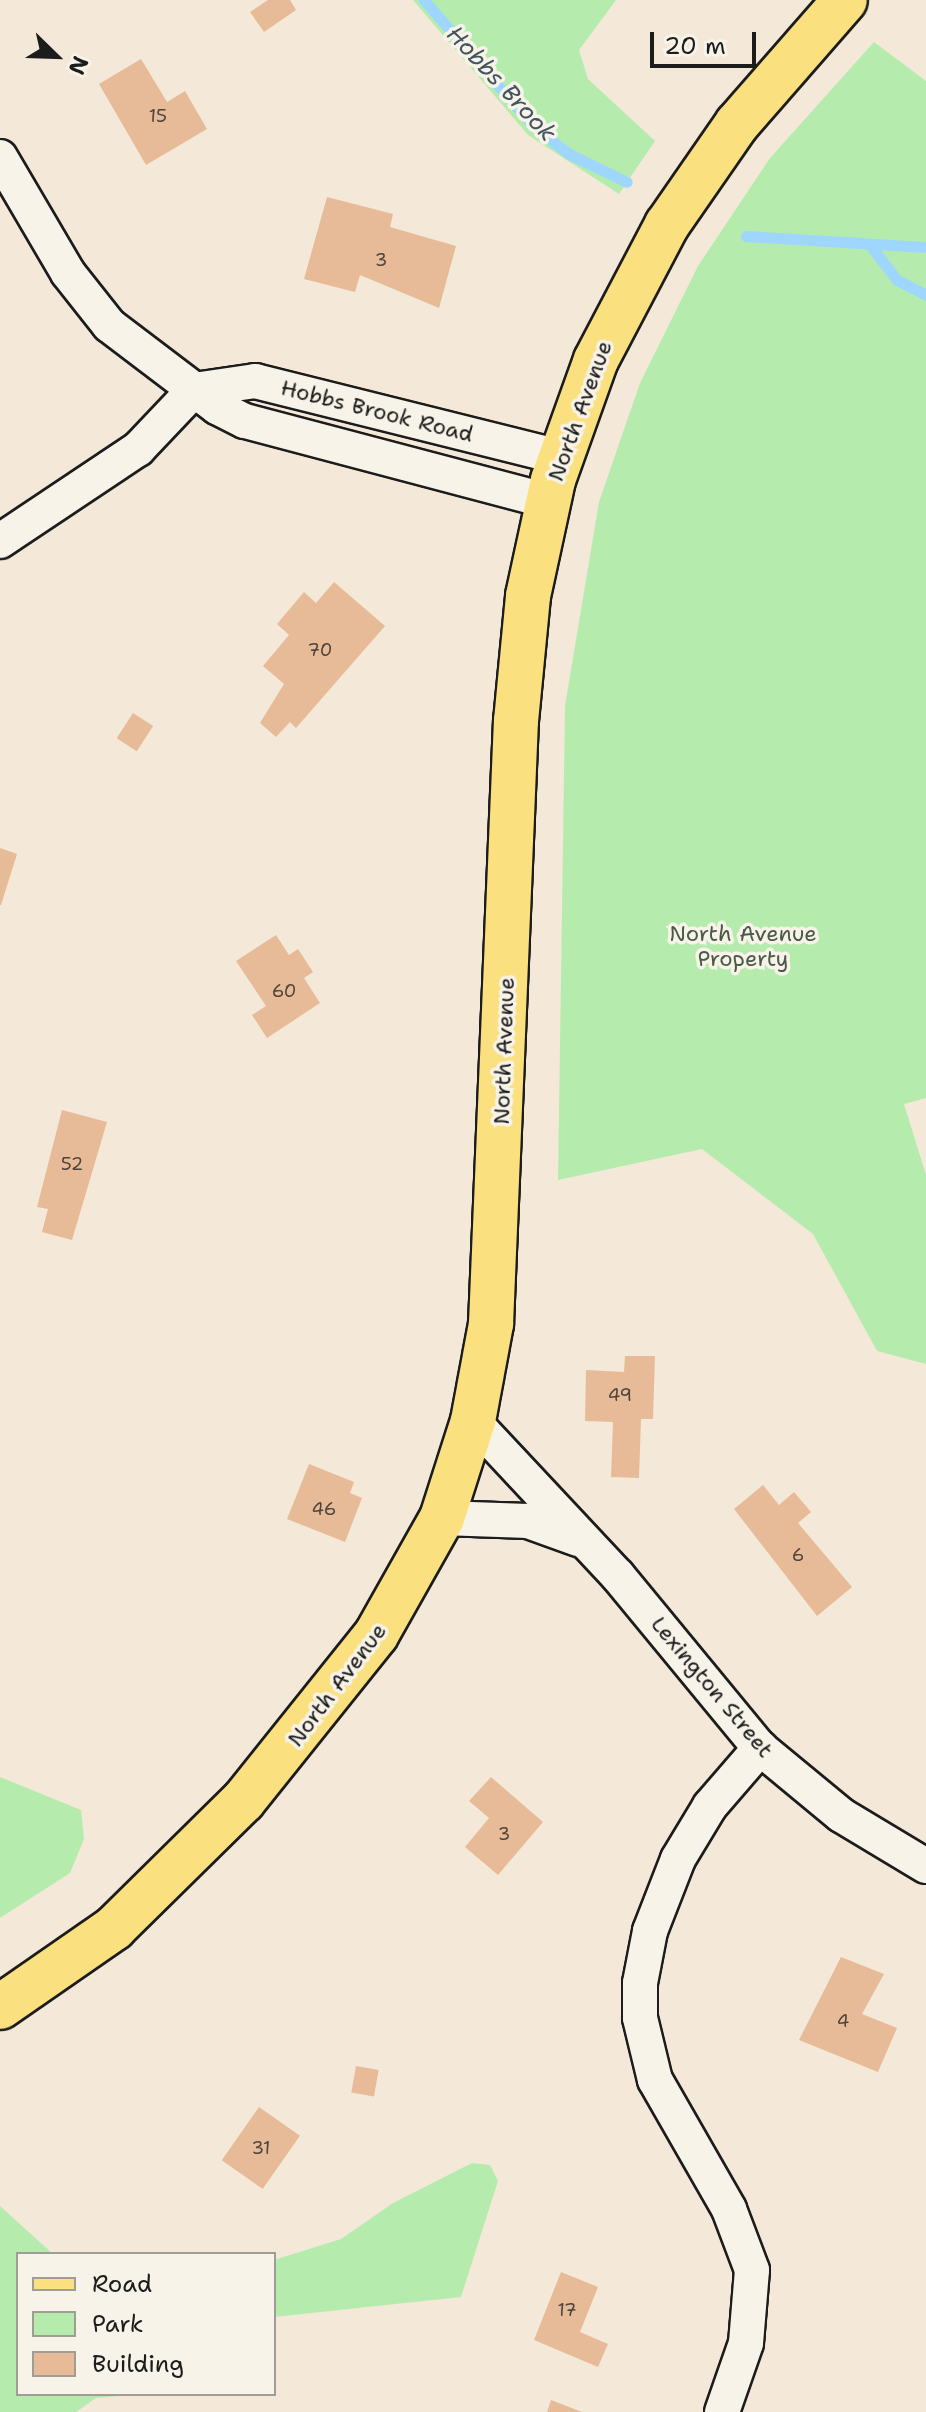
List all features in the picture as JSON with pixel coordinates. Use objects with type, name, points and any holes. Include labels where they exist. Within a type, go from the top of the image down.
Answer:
[{"type":"main road","name":"North Avenue","points":[[0,2007],[114,1928],[243,1801],[369,1645],[442,1518],[473,1421],[496,1257],[521,651],[548,501],[560,457],[608,334],[667,225],[737,124],[845,0]]},
{"type":"street","name":"Hobbs Brook Road","points":[[0,157],[88,300],[139,352],[194,390],[245,421],[548,501]]},
{"type":"street","name":"Hobbs Brook Road","points":[[194,390],[255,381],[560,457]]},
{"type":"street","points":[[0,541],[138,449],[194,390]]},
{"type":"street","name":"Lexington Street","points":[[473,1421],[589,1546],[760,1748],[841,1815],[926,1866]]},
{"type":"street","name":"Lexington Street","points":[[442,1518],[528,1521],[589,1546]]},
{"type":"street","points":[[722,2412],[746,2343],[752,2270],[729,2209],[655,2080],[642,2035],[640,1983],[655,1913],[678,1859],[716,1798],[760,1748]]},
{"type":"green space","points":[[413,0],[616,0],[579,50],[588,79],[655,141],[619,194],[528,135]]},
{"type":"green space","name":"North Avenue Property","points":[[874,42],[926,81],[926,1098],[904,1104],[926,1175],[926,1364],[877,1351],[813,1234],[702,1149],[558,1180],[565,706],[599,502],[640,383],[698,266],[770,158]]},
{"type":"green space","points":[[0,1777],[81,1810],[84,1839],[70,1873],[0,1918]]},
{"type":"green space","points":[[472,2163],[490,2165],[498,2181],[461,2297],[276,2317],[276,2259],[341,2239],[393,2203]]},
{"type":"green space","points":[[0,2206],[51,2252],[16,2252],[16,2396],[122,2396],[96,2398],[76,2412],[0,2412]]},
{"type":"building","points":[[268,0],[290,0],[296,10],[264,32],[250,12]]},
{"type":"building","points":[[141,59],[167,102],[185,91],[207,129],[146,165],[99,84]]},
{"type":"building","points":[[327,197],[393,214],[390,227],[456,246],[439,308],[360,275],[355,292],[304,279]]},
{"type":"building","points":[[334,582],[385,626],[296,728],[290,722],[276,737],[260,723],[284,684],[263,666],[289,635],[277,624],[304,592],[316,603]]},
{"type":"building","points":[[133,713],[153,726],[137,751],[117,738]]},
{"type":"building","points":[[0,848],[17,854],[1,905],[0,905]]},
{"type":"building","points":[[276,935],[289,955],[298,949],[313,972],[304,978],[320,1003],[267,1038],[252,1015],[266,1006],[236,961]]},
{"type":"building","points":[[62,1110],[107,1122],[72,1240],[42,1232],[48,1209],[37,1207]]},
{"type":"building","points":[[625,1356],[655,1356],[653,1419],[641,1419],[639,1478],[611,1477],[613,1422],[585,1421],[586,1370],[624,1372]]},
{"type":"building","points":[[309,1464],[354,1482],[350,1493],[362,1498],[345,1542],[287,1519]]},
{"type":"building","points":[[763,1485],[779,1505],[794,1492],[811,1512],[798,1523],[852,1587],[817,1616],[734,1509]]},
{"type":"building","points":[[491,1777],[543,1822],[498,1875],[465,1847],[489,1818],[469,1801]]},
{"type":"building","points":[[841,1957],[884,1974],[862,2014],[897,2028],[878,2072],[799,2040]]},
{"type":"building","points":[[356,2066],[379,2070],[374,2097],[351,2093]]},
{"type":"building","points":[[259,2107],[300,2136],[263,2189],[222,2160]]},
{"type":"building","points":[[561,2272],[598,2287],[580,2332],[608,2344],[598,2367],[534,2340]]},
{"type":"building","points":[[551,2400],[582,2412],[547,2412]]},
{"type":"waterway","name":"Hobbs Brook","points":[[424,0],[534,127],[569,154],[627,182]]},
{"type":"waterway","name":"Hobbs Brook","points":[[746,236],[926,247]]},
{"type":"waterway","points":[[870,245],[897,280],[926,295]]}]
